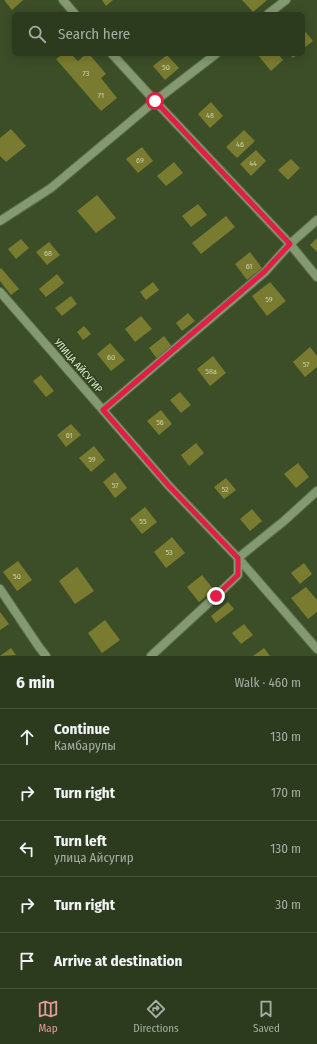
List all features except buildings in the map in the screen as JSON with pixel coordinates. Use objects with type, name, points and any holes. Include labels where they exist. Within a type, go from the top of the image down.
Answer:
[{"type":"street","points":[[62,0],[73,12]]},
{"type":"street","points":[[271,12],[286,0]]},
{"type":"street","points":[[114,56],[290,244],[317,277]]},
{"type":"street","points":[[0,222],[51,188],[155,101],[213,56]]},
{"type":"street","points":[[103,410],[264,272],[290,244],[317,220]]},
{"type":"street","name":"УЛИЦА АЙСУГИР","points":[[0,292],[169,486],[238,558],[317,649]]},
{"type":"street","points":[[151,656],[238,575],[238,558],[284,521],[317,491]]},
{"type":"street","points":[[0,589],[38,647],[46,656]]},
{"type":"route","points":[[155,101],[290,244],[264,272],[103,410],[169,486],[238,558],[238,575],[216,596]]}]
